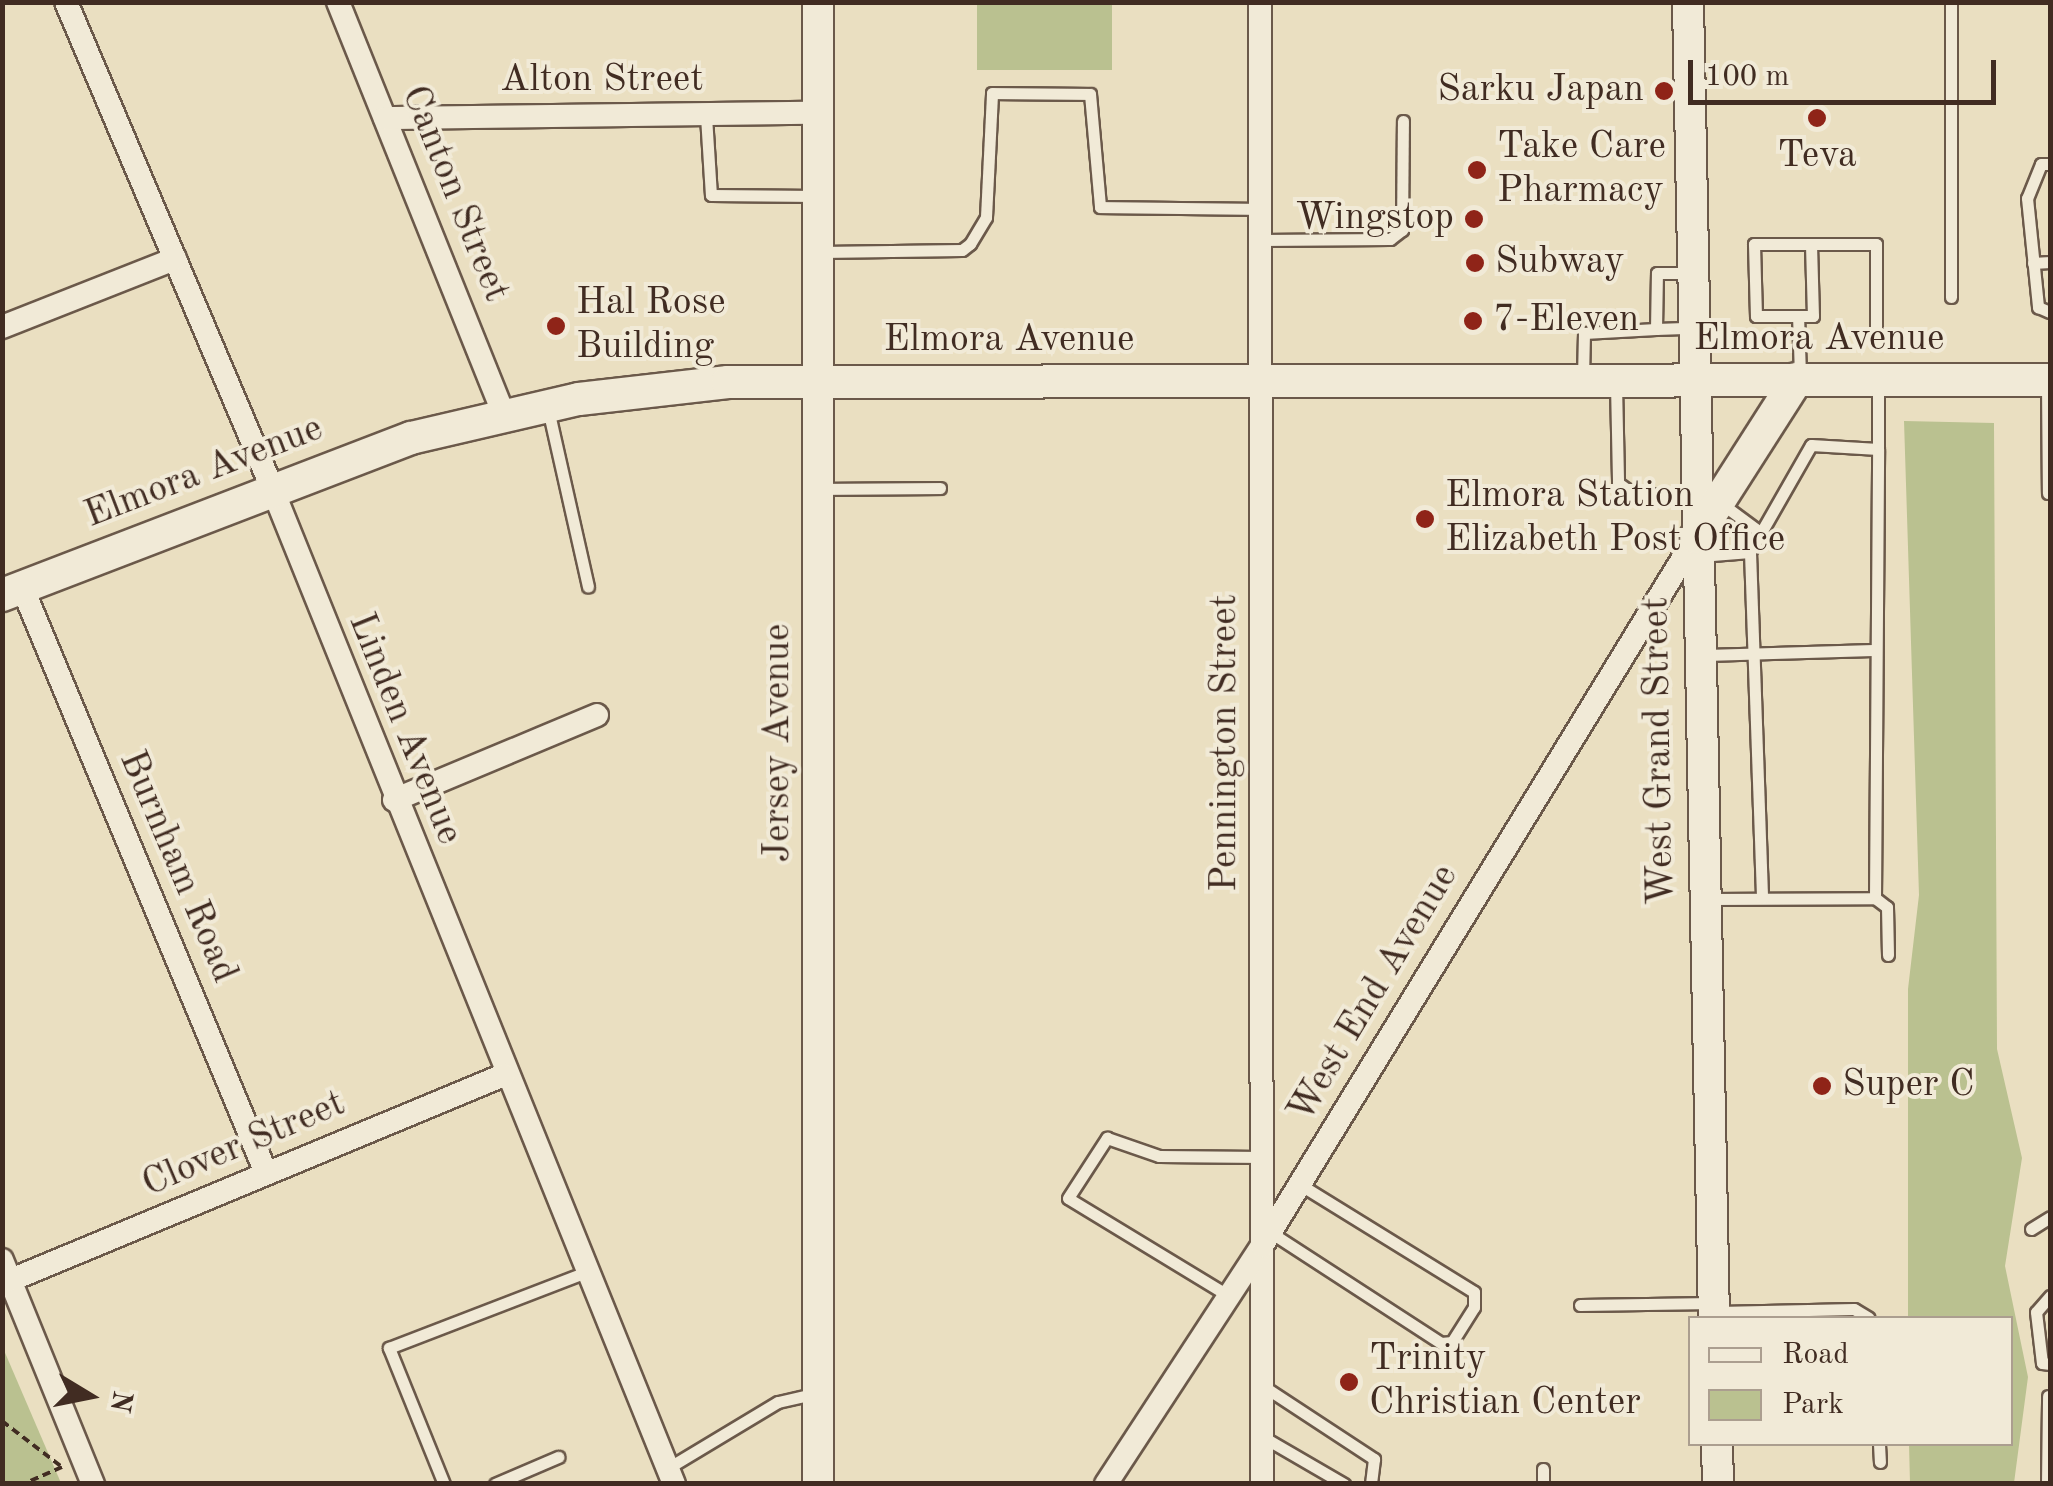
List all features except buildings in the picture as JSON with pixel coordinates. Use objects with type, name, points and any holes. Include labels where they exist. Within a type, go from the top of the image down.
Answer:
[{"type":"main road","points":[[1696,547],[1707,498],[1798,379]]},
{"type":"main road","name":"Elmora Avenue","points":[[12,591],[272,488],[503,412],[728,382],[2048,380]]},
{"type":"street","name":"Linden Avenue","points":[[66,2],[272,488],[504,1074],[671,1476]]},
{"type":"street","name":"Canton Street","points":[[338,2],[503,412]]},
{"type":"street","name":"Jersey Avenue","points":[[818,2],[818,1484]]},
{"type":"street","name":"Pennington Street","points":[[1260,2],[1262,1157],[1266,1239],[1262,1484]]},
{"type":"street","points":[[1688,2],[1692,380],[1707,498]]},
{"type":"street","name":"Alton Street","points":[[386,118],[818,113]]},
{"type":"street","points":[[2,328],[175,259]]},
{"type":"street","name":"West Grand Street","points":[[1696,547],[1714,1311]]},
{"type":"street","name":"West End Avenue","points":[[1106,1484],[1266,1239],[1696,547]]},
{"type":"street","name":"Burnham Road","points":[[12,591],[266,1173]]},
{"type":"street","points":[[394,800],[597,716]]},
{"type":"street","name":"Clover Street","points":[[7,1270],[266,1173],[504,1074]]},
{"type":"street","points":[[7,1270],[94,1484]]},
{"type":"street","points":[[1717,1446],[1718,1484]]},
{"type":"lane","points":[[1951,2],[1951,297]]},
{"type":"lane","points":[[818,252],[962,250],[970,244],[986,218],[992,93],[1090,94],[1100,207],[1260,208]]},
{"type":"lane","points":[[706,116],[710,195],[818,196]]},
{"type":"lane","points":[[1260,240],[1390,238],[1402,230],[1403,122]]},
{"type":"lane","points":[[2050,164],[2041,164],[2027,198],[2038,307],[2050,312]]},
{"type":"lane","points":[[1812,244],[1812,316],[1756,316],[1754,244],[1812,244],[1876,244],[1876,332]]},
{"type":"lane","points":[[2034,263],[2050,262]]},
{"type":"lane","points":[[1656,329],[1657,273],[1690,273]]},
{"type":"lane","points":[[1798,316],[1798,379]]},
{"type":"lane","points":[[1692,328],[1584,333],[1600,380],[1618,482],[1634,494],[1707,498],[1764,536]]},
{"type":"lane","points":[[1875,898],[1878,379]]},
{"type":"lane","points":[[2048,380],[2048,493]]},
{"type":"lane","points":[[547,404],[588,587]]},
{"type":"lane","points":[[1762,898],[1750,552],[1764,536],[1811,445],[1878,449]]},
{"type":"lane","points":[[818,489],[940,488]]},
{"type":"lane","points":[[1696,547],[1750,552]]},
{"type":"lane","points":[[1698,656],[1754,651],[1876,650]]},
{"type":"lane","points":[[1704,899],[1875,898],[1887,907],[1888,956]]},
{"type":"lane","points":[[1229,1296],[1068,1198],[1106,1138],[1159,1156],[1262,1157]]},
{"type":"lane","points":[[1266,1239],[1441,1344],[1452,1342],[1474,1308],[1474,1292],[1299,1184]]},
{"type":"lane","points":[[2030,1229],[2050,1217]]},
{"type":"lane","points":[[444,1484],[389,1348],[586,1272]]},
{"type":"lane","points":[[2050,1296],[2036,1312],[2042,1364],[2050,1364]]},
{"type":"lane","points":[[1580,1305],[1714,1311],[1854,1309],[1866,1316]]},
{"type":"lane","points":[[1263,1386],[1374,1458],[1371,1484]]},
{"type":"lane","points":[[671,1476],[778,1402],[820,1393]]},
{"type":"lane","points":[[2047,1484],[2048,1396]]},
{"type":"lane","points":[[1263,1437],[1344,1484]]},
{"type":"lane","points":[[1879,1446],[1880,1462]]},
{"type":"lane","points":[[495,1484],[558,1457]]},
{"type":"lane","points":[[1543,1469],[1543,1484]]},
{"type":"path","points":[[2,1421],[62,1467],[23,1484]]},
{"type":"green space","points":[[977,3],[1112,3],[1112,70],[977,70]]},
{"type":"green space","points":[[1904,421],[1994,423],[1997,1049],[2022,1158],[2005,1266],[2028,1377],[2014,1483],[1910,1483],[1909,1446],[2013,1446],[2013,1316],[1908,1316],[1908,989],[1919,895]]},
{"type":"green space","points":[[3,1348],[61,1483],[3,1483]]},
{"type":"place","name":"Sarku Japan","points":[[1664,91]]},
{"type":"place","name":"Teva","points":[[1817,118]]},
{"type":"place","name":"Take Care Pharmacy","points":[[1477,170]]},
{"type":"place","name":"Wingstop","points":[[1474,219]]},
{"type":"place","name":"Subway","points":[[1475,263]]},
{"type":"place","name":"7-Eleven","points":[[1473,321]]},
{"type":"place","name":"Hal Rose Building","points":[[556,326]]},
{"type":"place","name":"Elmora Station Elizabeth Post Office","points":[[1425,519]]},
{"type":"place","name":"Super C","points":[[1822,1086]]},
{"type":"place","name":"Trinity Christian Center","points":[[1349,1382]]}]
